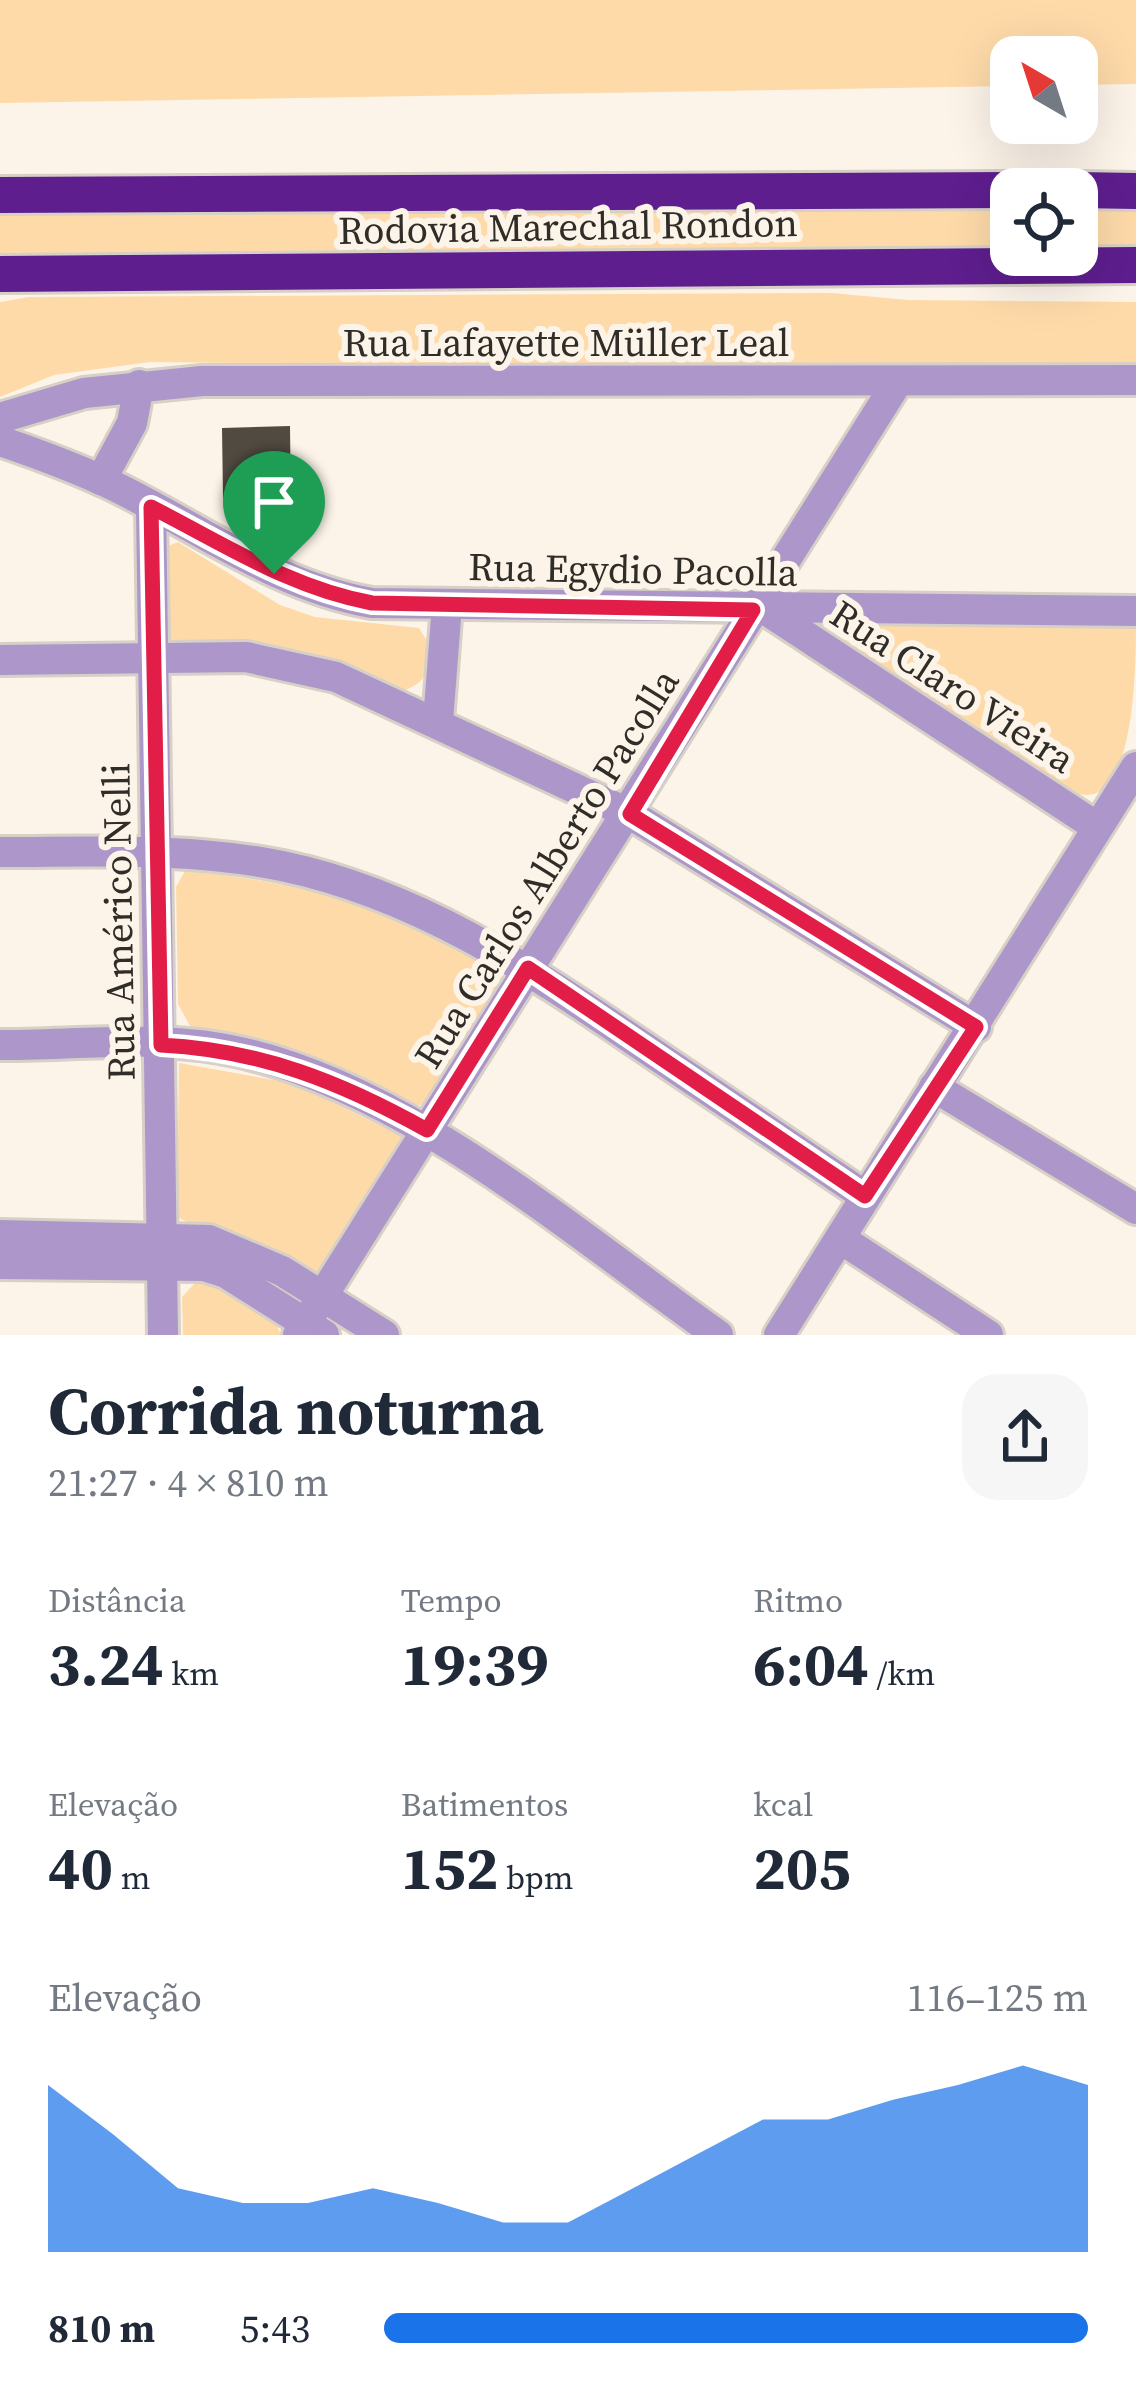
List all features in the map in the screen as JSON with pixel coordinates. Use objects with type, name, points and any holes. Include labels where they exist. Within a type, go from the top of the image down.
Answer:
[{"type":"highway","name":"Rodovia Marechal Rondon","points":[[0,195],[990,190]]},
{"type":"highway","points":[[1098,190],[1136,190]]},
{"type":"highway","name":"Rodovia Marechal Rondon","points":[[0,274],[1136,265]]},
{"type":"highway","points":[[0,295],[125,272]]},
{"type":"street","name":"Rua Lafayette Müller Leal","points":[[0,418],[84,393],[139,385],[1136,380]]},
{"type":"street","name":"Rua Carlos Alberto Pacolla","points":[[312,1322],[528,968],[760,610],[898,381]]},
{"type":"street","points":[[101,480],[132,423],[139,385]]},
{"type":"street","name":"Rua Egydio Pacolla","points":[[0,441],[101,480],[274,574],[328,595],[446,605],[1136,610]]},
{"type":"street","name":"Rua Américo Nelli","points":[[151,507],[164,1335]]},
{"type":"street","points":[[438,721],[446,605]]},
{"type":"street","name":"Rua Claro Vieira","points":[[760,610],[1097,827]]},
{"type":"street","points":[[0,661],[246,657],[336,676],[630,814],[976,1027]]},
{"type":"street","points":[[779,1335],[1136,767]]},
{"type":"street","points":[[0,852],[154,851],[284,866],[372,891],[456,927],[528,968],[865,1196]]},
{"type":"street","points":[[0,1046],[216,1048],[270,1059],[362,1094],[427,1130],[718,1335]]},
{"type":"street","points":[[934,1087],[1135,1204]]},
{"type":"street","points":[[0,1234],[160,1253]]},
{"type":"street","points":[[0,1264],[160,1253],[190,1237],[238,1251],[312,1322],[384,1335]]},
{"type":"street","points":[[841,1239],[988,1335]]},
{"type":"shaded area","points":[[0,0],[1136,0],[1136,84],[1098,85],[1098,36],[990,36],[990,86],[0,103]]},
{"type":"shaded area","points":[[1136,205],[1136,247],[1098,247],[1098,206]]},
{"type":"shaded area","points":[[990,206],[990,247],[0,257],[0,214]]},
{"type":"shaded area","points":[[832,293],[908,300],[1136,302],[1136,363],[614,368],[150,362],[54,375],[0,397],[0,302],[29,297]]},
{"type":"shaded area","points":[[178,542],[280,605],[315,617],[419,628],[434,652],[429,669],[416,685],[393,694],[170,646],[163,637],[166,547]]},
{"type":"shaded area","points":[[1136,618],[1128,731],[1110,782],[1094,794],[1074,792],[843,641],[841,631],[849,624]]},
{"type":"shaded area","points":[[185,871],[272,883],[349,902],[462,951],[501,973],[504,984],[427,1103],[398,1101],[312,1058],[190,1026],[178,1004],[176,887]]},
{"type":"shaded area","points":[[179,1063],[296,1084],[403,1137],[313,1284],[177,1217]]},
{"type":"shaded area","points":[[196,1282],[209,1283],[276,1323],[281,1335],[183,1335],[182,1297]]},
{"type":"building","points":[[290,426],[291,510],[243,511],[223,498],[222,428]]},
{"type":"route","points":[[151,507],[274,574],[328,595],[372,603],[753,610],[630,814],[976,1027],[865,1196],[528,968],[427,1130],[362,1094],[270,1059],[216,1048],[161,1045],[151,507]]}]
